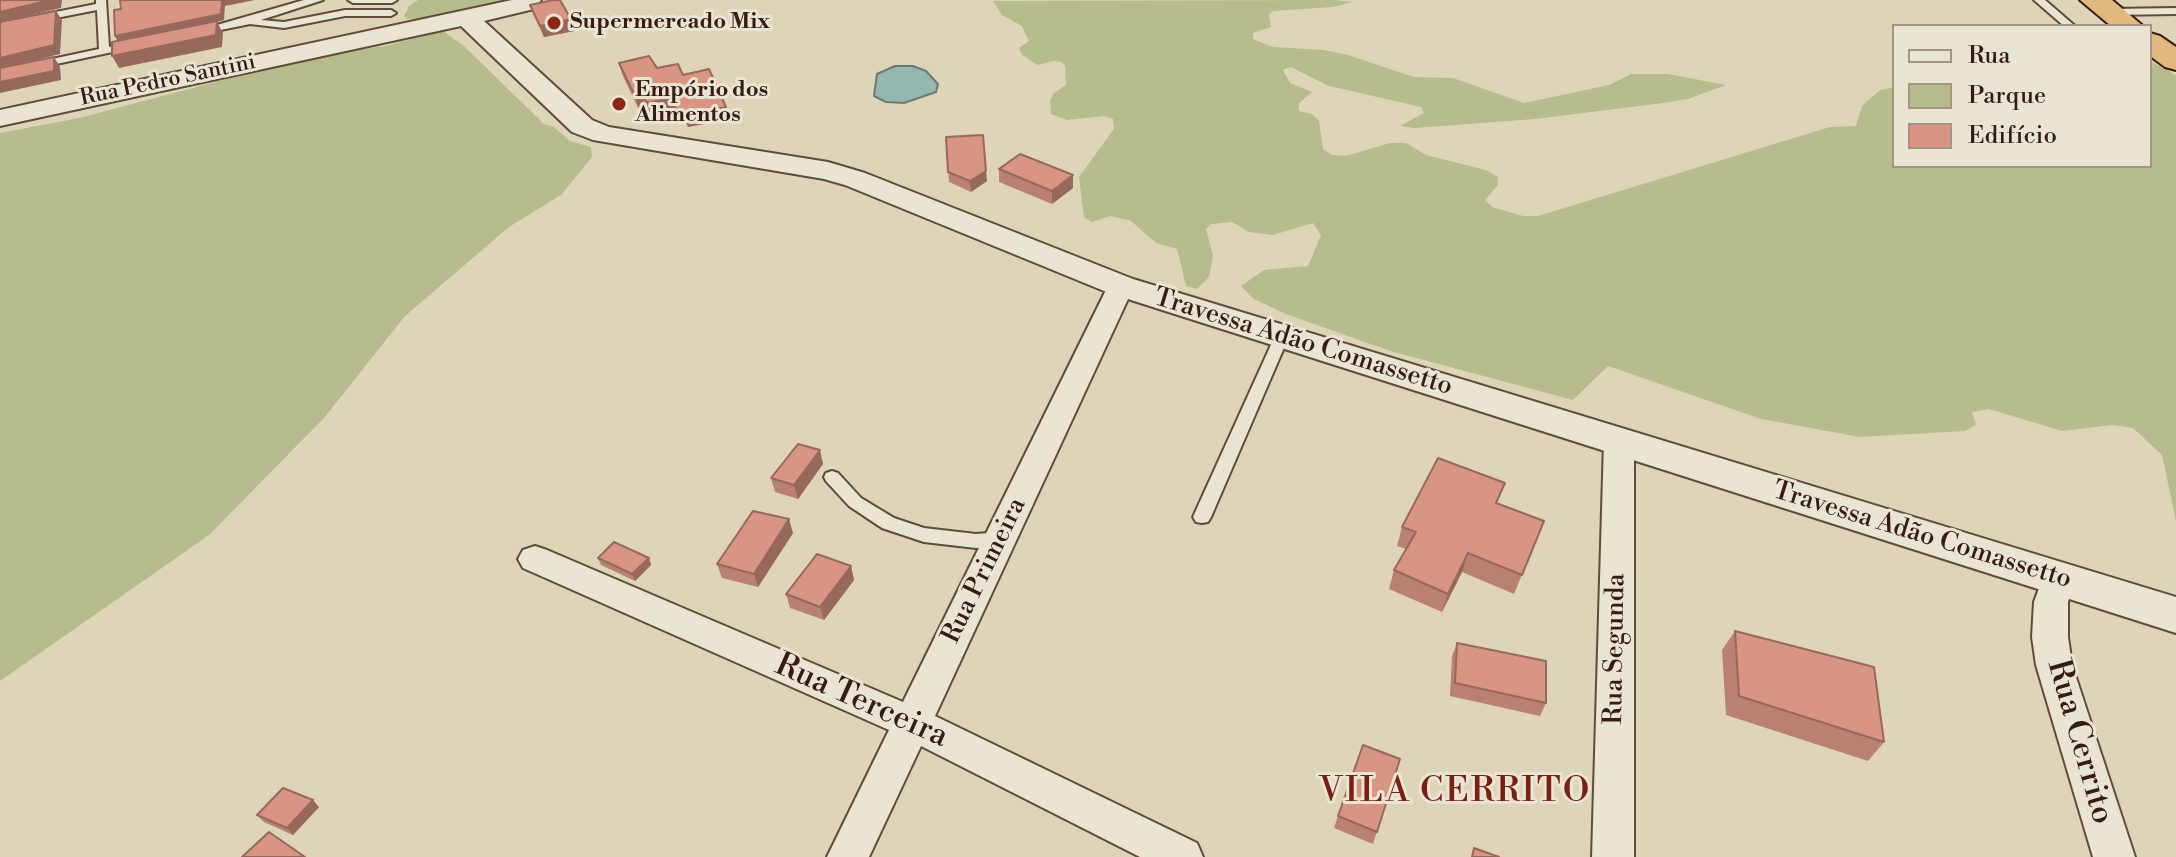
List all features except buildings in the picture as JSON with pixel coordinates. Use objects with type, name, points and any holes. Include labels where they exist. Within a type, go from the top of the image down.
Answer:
[{"type":"highway","points":[[2152,43],[2176,61]]},
{"type":"street","name":"Rua Pedro Santini","points":[[0,118],[533,1]]},
{"type":"street","points":[[394,8],[416,29]]},
{"type":"street","name":"Rua Pedro Santini","points":[[337,44],[394,8]]},
{"type":"street","name":"Travessa Adão Comassetto","points":[[466,18],[582,126],[638,141],[828,171],[855,179],[1121,286],[2176,615]]},
{"type":"street","name":"Rua Primeira","points":[[848,857],[1121,286]]},
{"type":"street","name":"Rua Segunda","points":[[1613,857],[1619,441]]},
{"type":"street","name":"Rua Terceira","points":[[535,559],[912,723],[1182,857]]},
{"type":"street","name":"Rua Cerrito","points":[[2058,578],[2051,602],[2050,637],[2054,665],[2114,857]]},
{"type":"lane","points":[[190,33],[248,21],[282,8],[318,0]]},
{"type":"lane","points":[[345,13],[354,0],[394,8]]},
{"type":"lane","points":[[2039,0],[2068,24]]},
{"type":"lane","points":[[0,26],[101,3],[104,51]]},
{"type":"lane","points":[[248,21],[284,25],[345,13],[394,8]]},
{"type":"lane","points":[[2111,13],[2176,11]]},
{"type":"lane","points":[[0,73],[147,42]]},
{"type":"lane","points":[[1202,517],[1282,336]]},
{"type":"lane","points":[[832,477],[855,502],[888,523],[924,535],[976,541],[1000,539]]},
{"type":"green space","points":[[418,0],[518,0],[424,20],[407,19],[404,16],[409,6]]},
{"type":"green space","points":[[993,1],[1352,2],[1333,7],[1273,11],[1269,15],[1271,27],[1253,33],[1253,39],[1273,47],[1324,50],[1348,55],[1414,77],[1453,78],[1524,103],[1609,85],[1631,74],[1668,74],[1726,85],[1688,99],[1663,103],[1535,119],[1415,128],[1400,126],[1424,113],[1421,107],[1329,86],[1291,67],[1283,70],[1290,83],[1312,92],[1299,103],[1299,111],[1312,114],[1319,121],[1323,149],[1332,155],[1346,156],[1390,143],[1406,143],[1426,155],[1486,170],[1498,177],[1498,185],[1485,200],[1492,207],[1523,216],[1538,216],[1830,127],[1856,126],[1862,106],[1880,90],[1892,87],[1892,168],[2152,168],[2152,62],[2176,75],[2176,521],[2162,455],[2133,428],[2112,425],[2062,431],[1989,409],[1972,412],[1976,425],[1965,431],[1860,437],[1761,419],[1608,366],[1573,400],[1390,351],[1286,314],[1254,299],[1241,286],[1264,270],[1308,266],[1321,235],[1313,223],[1273,235],[1249,232],[1232,222],[1211,224],[1206,229],[1213,256],[1209,277],[1197,289],[1186,286],[1177,249],[1156,243],[1131,221],[1110,216],[1092,222],[1084,217],[1079,177],[1114,129],[1113,119],[1104,116],[1067,120],[1051,114],[1050,100],[1055,92],[1066,85],[1065,66],[1062,62],[1053,61],[1038,65],[1022,55],[1019,48],[1029,41],[1022,26],[1002,15]]},
{"type":"green space","points":[[443,31],[464,46],[544,124],[554,127],[570,141],[591,147],[592,157],[561,195],[509,227],[405,316],[324,418],[209,535],[0,681],[0,133],[79,118],[314,56],[385,46]]},
{"type":"water","points":[[895,66],[913,66],[926,71],[938,84],[936,92],[904,103],[886,102],[874,96],[877,74]]},
{"type":"place","name":"Supermercado Mix","points":[[554,23]]},
{"type":"place","name":"Empório dos Alimentos","points":[[619,104]]},
{"type":"district","name":"VILA CERRITO","points":[[1455,793]]}]
